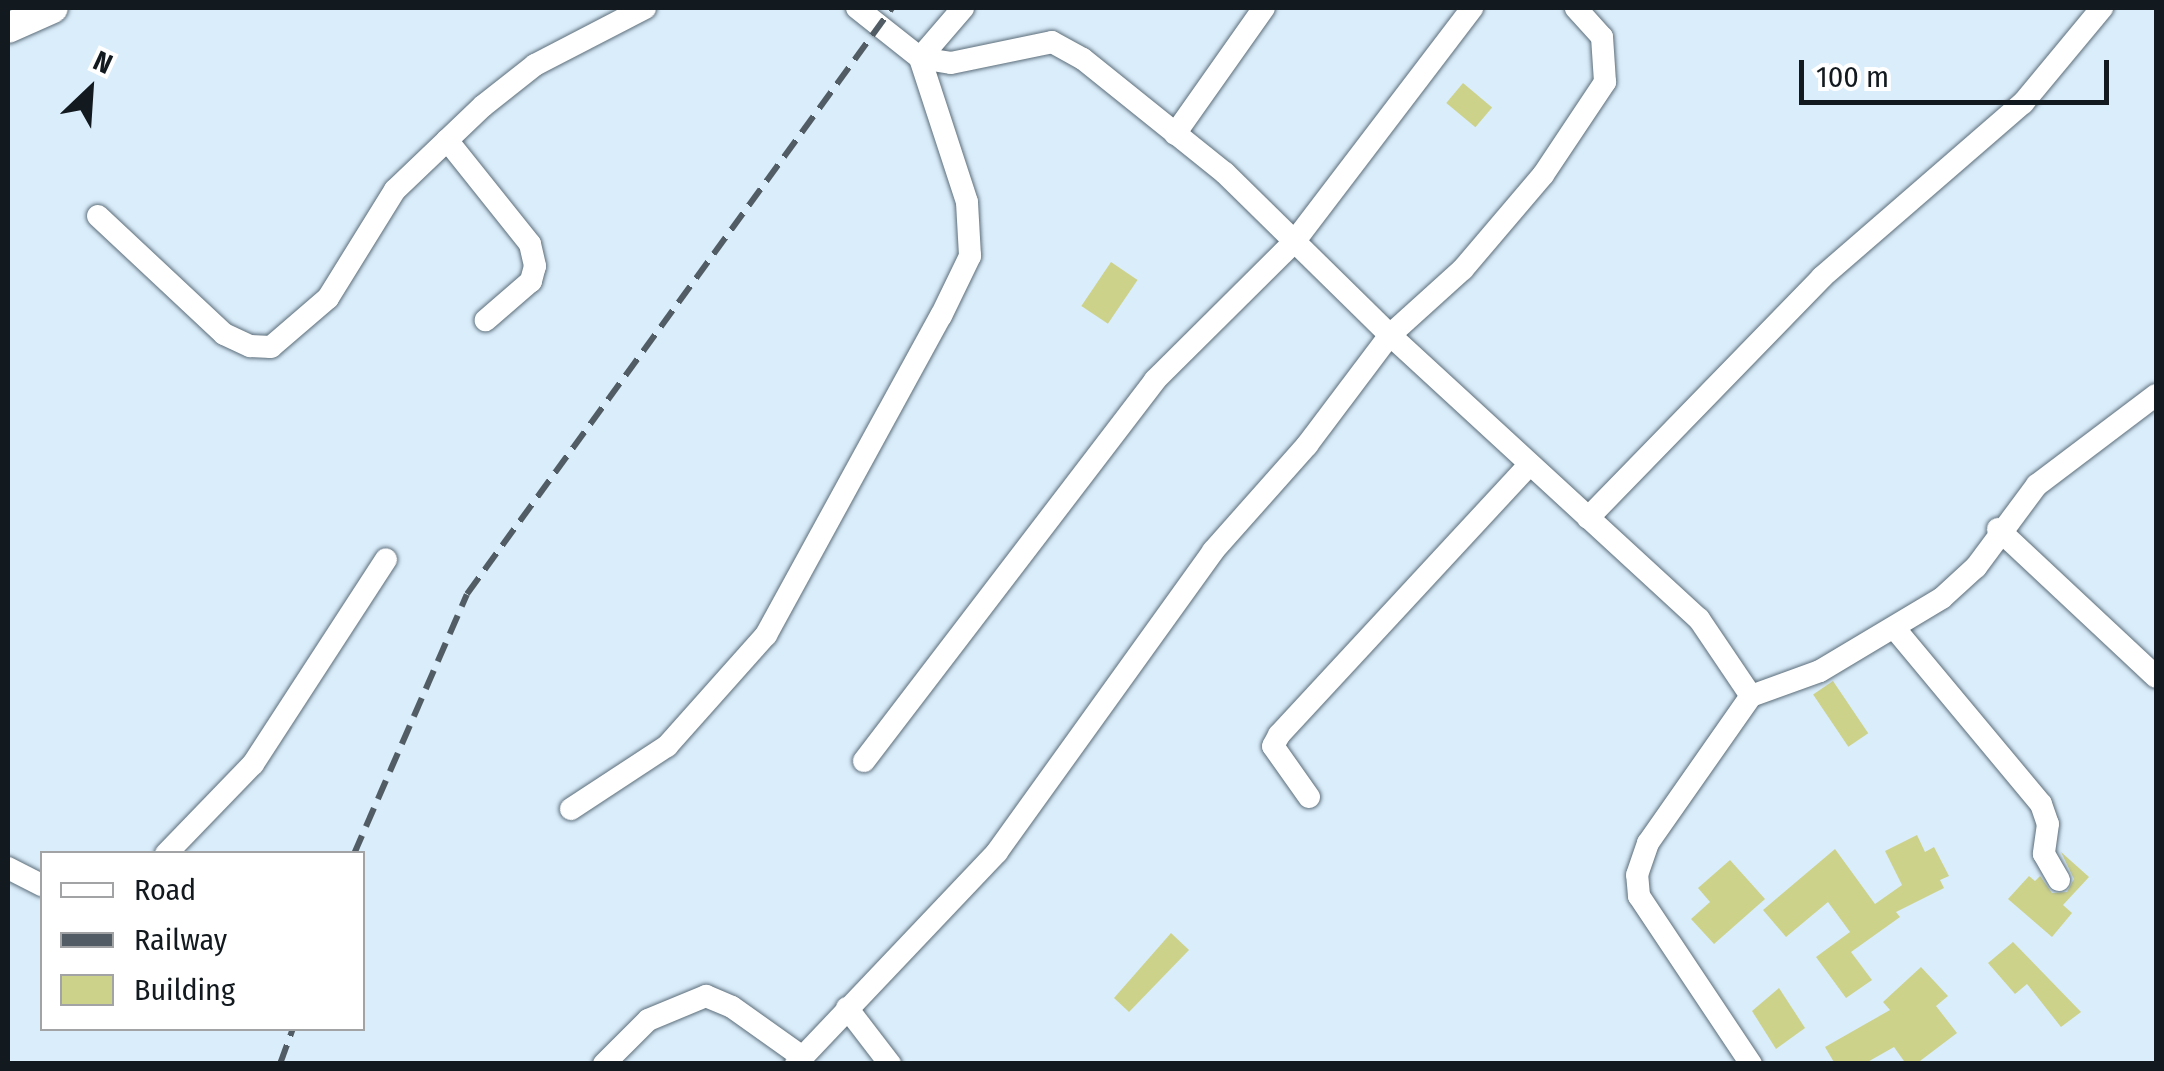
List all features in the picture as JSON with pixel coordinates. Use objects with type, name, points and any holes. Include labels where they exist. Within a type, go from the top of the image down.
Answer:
[{"type":"main road","points":[[8,28],[52,8]]},
{"type":"street","points":[[98,216],[224,334],[250,346],[271,347],[328,298],[395,190],[447,140],[535,65],[645,8]]},
{"type":"street","points":[[857,8],[920,58],[951,63],[1052,42],[1176,134],[1529,465],[1700,618],[1751,696]]},
{"type":"street","points":[[920,58],[963,8]]},
{"type":"street","points":[[1176,134],[1264,8]]},
{"type":"street","points":[[864,761],[1155,380],[1294,242],[1472,8]]},
{"type":"street","points":[[604,1064],[648,1020],[706,996],[745,1014],[798,1060],[997,852],[1213,551],[1306,445],[1390,335],[1463,270],[1509,216],[1605,82],[1602,37],[1576,8]]},
{"type":"street","points":[[1588,518],[1822,277],[2023,103],[2102,8]]},
{"type":"street","points":[[571,808],[667,746],[766,634],[794,593],[970,256],[967,202],[920,58]]},
{"type":"street","points":[[447,140],[530,244],[535,266],[530,281],[486,320]]},
{"type":"street","points":[[1751,1064],[1639,896],[1637,875],[1648,843],[1751,696],[1820,671],[1896,630],[1976,567],[1998,529],[2036,485],[2156,395]]},
{"type":"street","points":[[1309,797],[1273,746],[1278,735],[1529,465]]},
{"type":"street","points":[[1998,529],[2156,677]]},
{"type":"street","points":[[169,851],[253,764],[386,559]]},
{"type":"street","points":[[1896,630],[2042,804],[2048,824],[2044,854],[2058,880]]},
{"type":"street","points":[[8,868],[40,884]]},
{"type":"street","points":[[846,1008],[890,1064]]},
{"type":"building","points":[[1463,83],[1492,107],[1475,127],[1446,103]]},
{"type":"building","points":[[1111,262],[1138,280],[1108,324],[1081,306]]},
{"type":"building","points":[[1833,681],[1868,733],[1848,747],[1813,694]]},
{"type":"building","points":[[1917,835],[1925,852],[1934,847],[1949,876],[1940,880],[1944,888],[1896,912],[1900,917],[1851,952],[1872,980],[1846,998],[1816,957],[1850,932],[1828,902],[1786,937],[1763,910],[1835,849],[1875,904],[1902,885],[1885,851]]},
{"type":"building","points":[[2061,852],[2089,877],[2063,905],[2072,913],[2052,937],[2008,899],[2029,876],[2035,881],[2040,876],[2052,893],[2067,892],[2074,879]]},
{"type":"building","points":[[1730,860],[1765,899],[1714,944],[1691,919],[1710,902],[1698,888]]},
{"type":"building","points":[[1171,933],[1189,950],[1129,1012],[1114,998]]},
{"type":"building","points":[[2013,942],[2081,1012],[2061,1027],[2027,984],[2015,994],[1988,963]]},
{"type":"building","points":[[1921,967],[1948,996],[1936,1006],[1957,1033],[1916,1064],[1906,1064],[1894,1047],[1864,1064],[1835,1064],[1825,1047],[1890,1010],[1883,1002]]},
{"type":"building","points":[[1779,988],[1805,1028],[1776,1049],[1752,1011]]},
{"type":"railway","points":[[355,851],[467,594],[892,8]]},
{"type":"railway","points":[[280,1064],[292,1031]]}]
